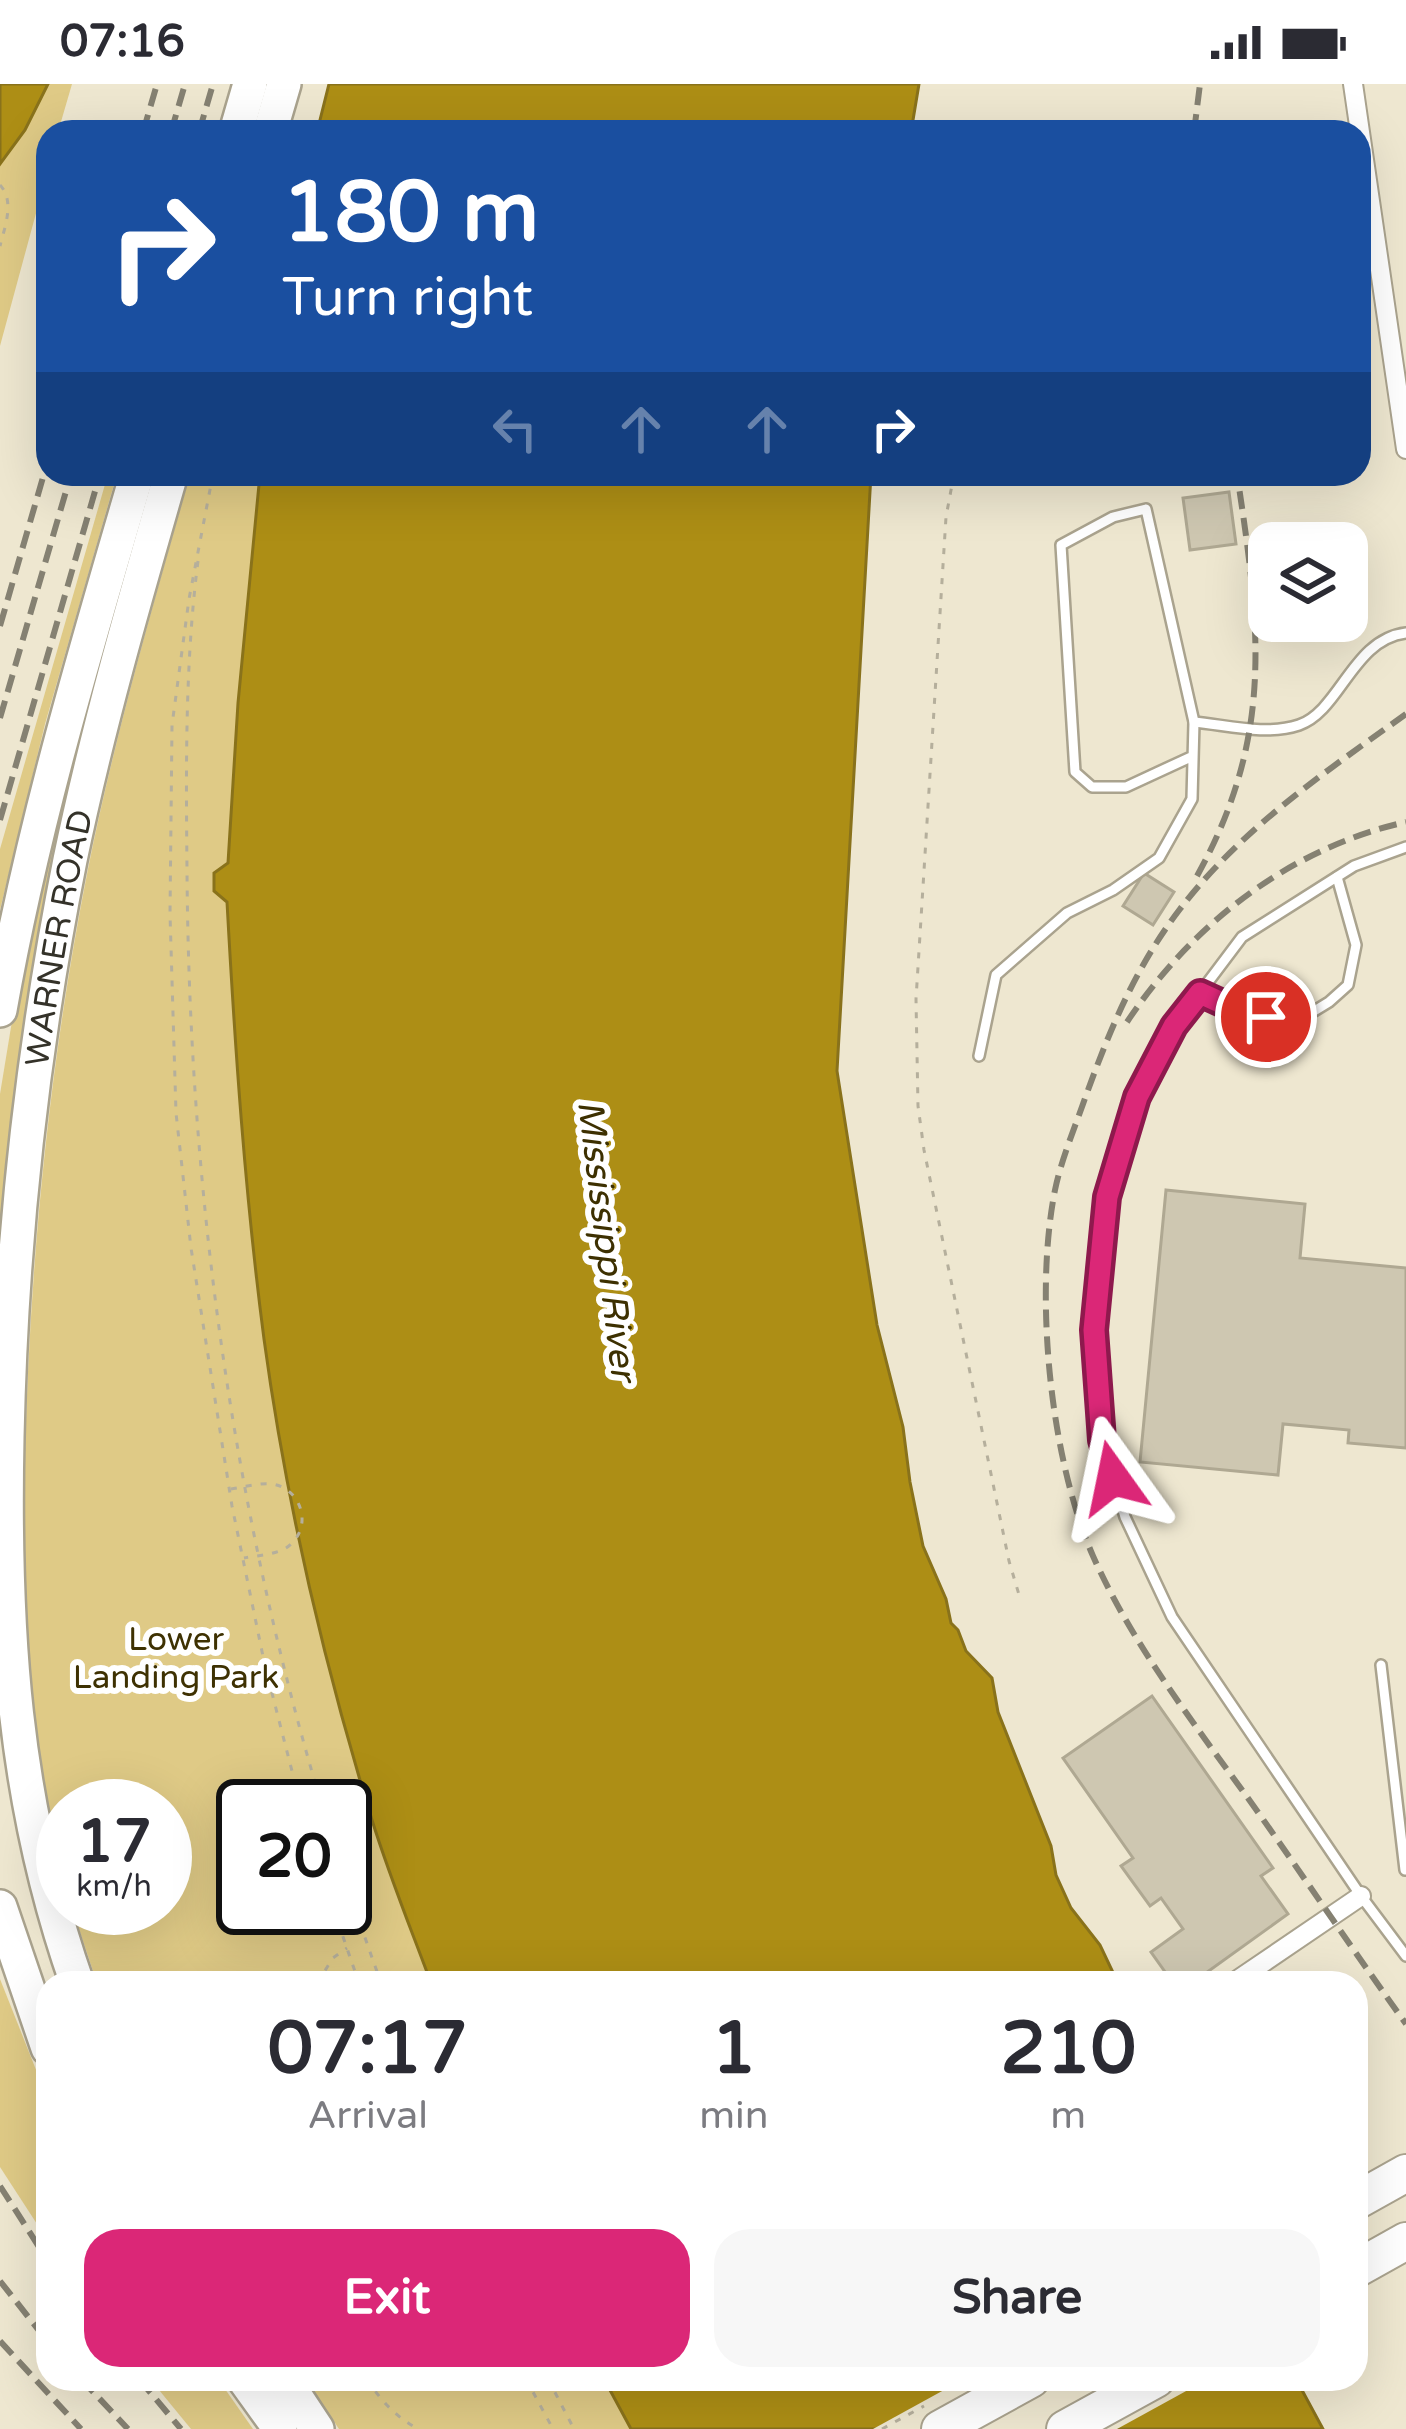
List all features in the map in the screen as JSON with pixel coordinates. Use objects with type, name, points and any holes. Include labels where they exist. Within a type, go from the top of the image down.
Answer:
[{"type":"highway","points":[[240,120],[250,84]]},
{"type":"highway","points":[[274,120],[284,84]]},
{"type":"highway","name":"WARNER ROAD","points":[[0,1010],[55,759],[134,486]]},
{"type":"highway","name":"WARNER ROAD","points":[[73,1971],[31,1821],[14,1709],[6,1535],[12,1299],[33,1088],[70,862],[110,689],[168,486]]},
{"type":"highway","points":[[0,1907],[36,2013]]},
{"type":"highway","points":[[1368,2194],[1406,2173]]},
{"type":"highway","points":[[1368,2262],[1406,2241]]},
{"type":"highway","points":[[253,2391],[280,2429]]},
{"type":"highway","points":[[292,2391],[317,2429]]},
{"type":"highway","points":[[940,2429],[1009,2391]]},
{"type":"highway","points":[[1065,2429],[1134,2391]]},
{"type":"street","points":[[1353,84],[1358,120]]},
{"type":"street","points":[[1371,208],[1406,449]]},
{"type":"street","points":[[1251,1971],[1361,1896]]},
{"type":"lane","points":[[979,1056],[996,975],[1067,913],[1114,890],[1160,858],[1192,799],[1193,756],[1193,722],[1146,509],[1113,518],[1061,545],[1075,772],[1092,787],[1126,787],[1193,756]]},
{"type":"lane","points":[[1193,722],[1268,730],[1297,726],[1316,714],[1372,650],[1392,635],[1406,633]]},
{"type":"lane","points":[[1406,848],[1354,866],[1242,937],[1174,1026],[1137,1097],[1107,1197],[1094,1330],[1102,1440],[1125,1517],[1172,1617],[1406,1956]]},
{"type":"lane","points":[[1200,993],[1250,1016],[1311,1013],[1329,1002],[1348,985],[1356,945],[1337,877]]},
{"type":"lane","points":[[1382,1665],[1405,1870]]},
{"type":"path","points":[[0,185],[8,204],[0,246]]},
{"type":"path","points":[[211,486],[183,634],[172,725],[171,1025],[176,1113],[184,1200],[242,1558],[294,1779]]},
{"type":"path","points":[[952,486],[916,999],[918,1106],[1009,1561],[1021,1598]]},
{"type":"path","points":[[203,524],[188,692],[190,1026],[196,1125],[211,1264],[258,1555],[314,1779]]},
{"type":"path","points":[[230,1490],[262,1484],[285,1488],[302,1512],[302,1527],[284,1550],[242,1558]]},
{"type":"path","points":[[342,1935],[355,1971]]},
{"type":"path","points":[[364,1935],[376,1971]]},
{"type":"path","points":[[325,1971],[347,1948]]},
{"type":"path","points":[[375,2391],[384,2404],[418,2429]]},
{"type":"path","points":[[532,2391],[553,2429]]},
{"type":"path","points":[[554,2391],[574,2429]]},
{"type":"green space","points":[[0,84],[72,84],[62,120],[36,120],[36,213],[0,346]]},
{"type":"green space","points":[[105,486],[114,486],[45,724],[0,910],[0,849]]},
{"type":"green space","points":[[147,486],[155,486],[0,1294],[0,1094],[45,852]]},
{"type":"green space","name":"Lower Landing Park","points":[[187,486],[259,486],[232,781],[227,902],[238,1083],[279,1433],[365,1779],[216,1779],[216,1935],[372,1935],[372,1807],[387,1867],[426,1971],[93,1971],[81,1935],[192,1935],[192,1779],[43,1779],[28,1666],[25,1456],[36,1245],[57,1057],[88,869],[122,720]]},
{"type":"green space","points":[[0,1979],[36,2070],[36,2222],[0,2167]]},
{"type":"green space","points":[[160,2391],[226,2391],[253,2429],[191,2429]]},
{"type":"green space","points":[[314,2391],[610,2391],[631,2429],[339,2429]]},
{"type":"water","points":[[0,84],[48,84],[25,130],[0,164]]},
{"type":"water","points":[[329,84],[919,84],[913,120],[320,120]]},
{"type":"water","name":"Mississippi River","points":[[259,486],[870,486],[837,1071],[877,1325],[903,1427],[923,1546],[951,1623],[966,1651],[992,1678],[998,1712],[1051,1846],[1056,1875],[1071,1908],[1100,1945],[1112,1971],[426,1971],[372,1820],[372,1779],[360,1779],[338,1702],[283,1461],[257,1285],[227,902],[214,891],[214,873],[228,863]]},
{"type":"water","points":[[610,2391],[1302,2391],[1323,2429],[631,2429]]},
{"type":"pier","points":[[942,2391],[1186,2391],[1117,2429],[873,2429]]},
{"type":"building","points":[[1229,492],[1236,544],[1190,550],[1183,498]]},
{"type":"building","points":[[1144,873],[1174,892],[1153,925],[1123,906]]},
{"type":"building","points":[[1166,1190],[1305,1204],[1300,1258],[1406,1268],[1406,1448],[1348,1443],[1349,1430],[1283,1424],[1278,1475],[1140,1462]]},
{"type":"building","points":[[1152,1696],[1273,1868],[1261,1876],[1288,1914],[1209,1971],[1164,1971],[1151,1952],[1183,1929],[1161,1898],[1150,1906],[1121,1866],[1133,1858],[1063,1758]]},
{"type":"railway","points":[[146,120],[157,84]]},
{"type":"railway","points":[[174,120],[185,84]]},
{"type":"railway","points":[[202,120],[213,84]]},
{"type":"railway","points":[[1196,120],[1200,84]]},
{"type":"railway","points":[[0,626],[40,486]]},
{"type":"railway","points":[[0,718],[68,486]]},
{"type":"railway","points":[[0,820],[97,486]]},
{"type":"railway","points":[[1197,876],[1222,824],[1250,727],[1255,631],[1239,486]]},
{"type":"railway","points":[[1406,714],[1257,827],[1204,880],[1164,932],[1113,1027],[1068,1147],[1055,1190],[1046,1278],[1050,1376],[1066,1472],[1078,1516],[1109,1590],[1168,1686],[1406,2024]]},
{"type":"railway","points":[[1127,1022],[1182,953],[1247,895],[1323,850],[1406,822]]},
{"type":"railway","points":[[0,2186],[36,2242]]},
{"type":"railway","points":[[0,2281],[36,2327]]},
{"type":"railway","points":[[0,2341],[36,2380]]},
{"type":"railway","points":[[46,2391],[81,2429]]},
{"type":"railway","points":[[92,2391],[128,2429]]},
{"type":"railway","points":[[149,2391],[181,2429]]},
{"type":"route","points":[[1113,1478],[1102,1440],[1094,1330],[1107,1197],[1137,1097],[1174,1026],[1200,993],[1250,1016],[1266,1017]]}]
